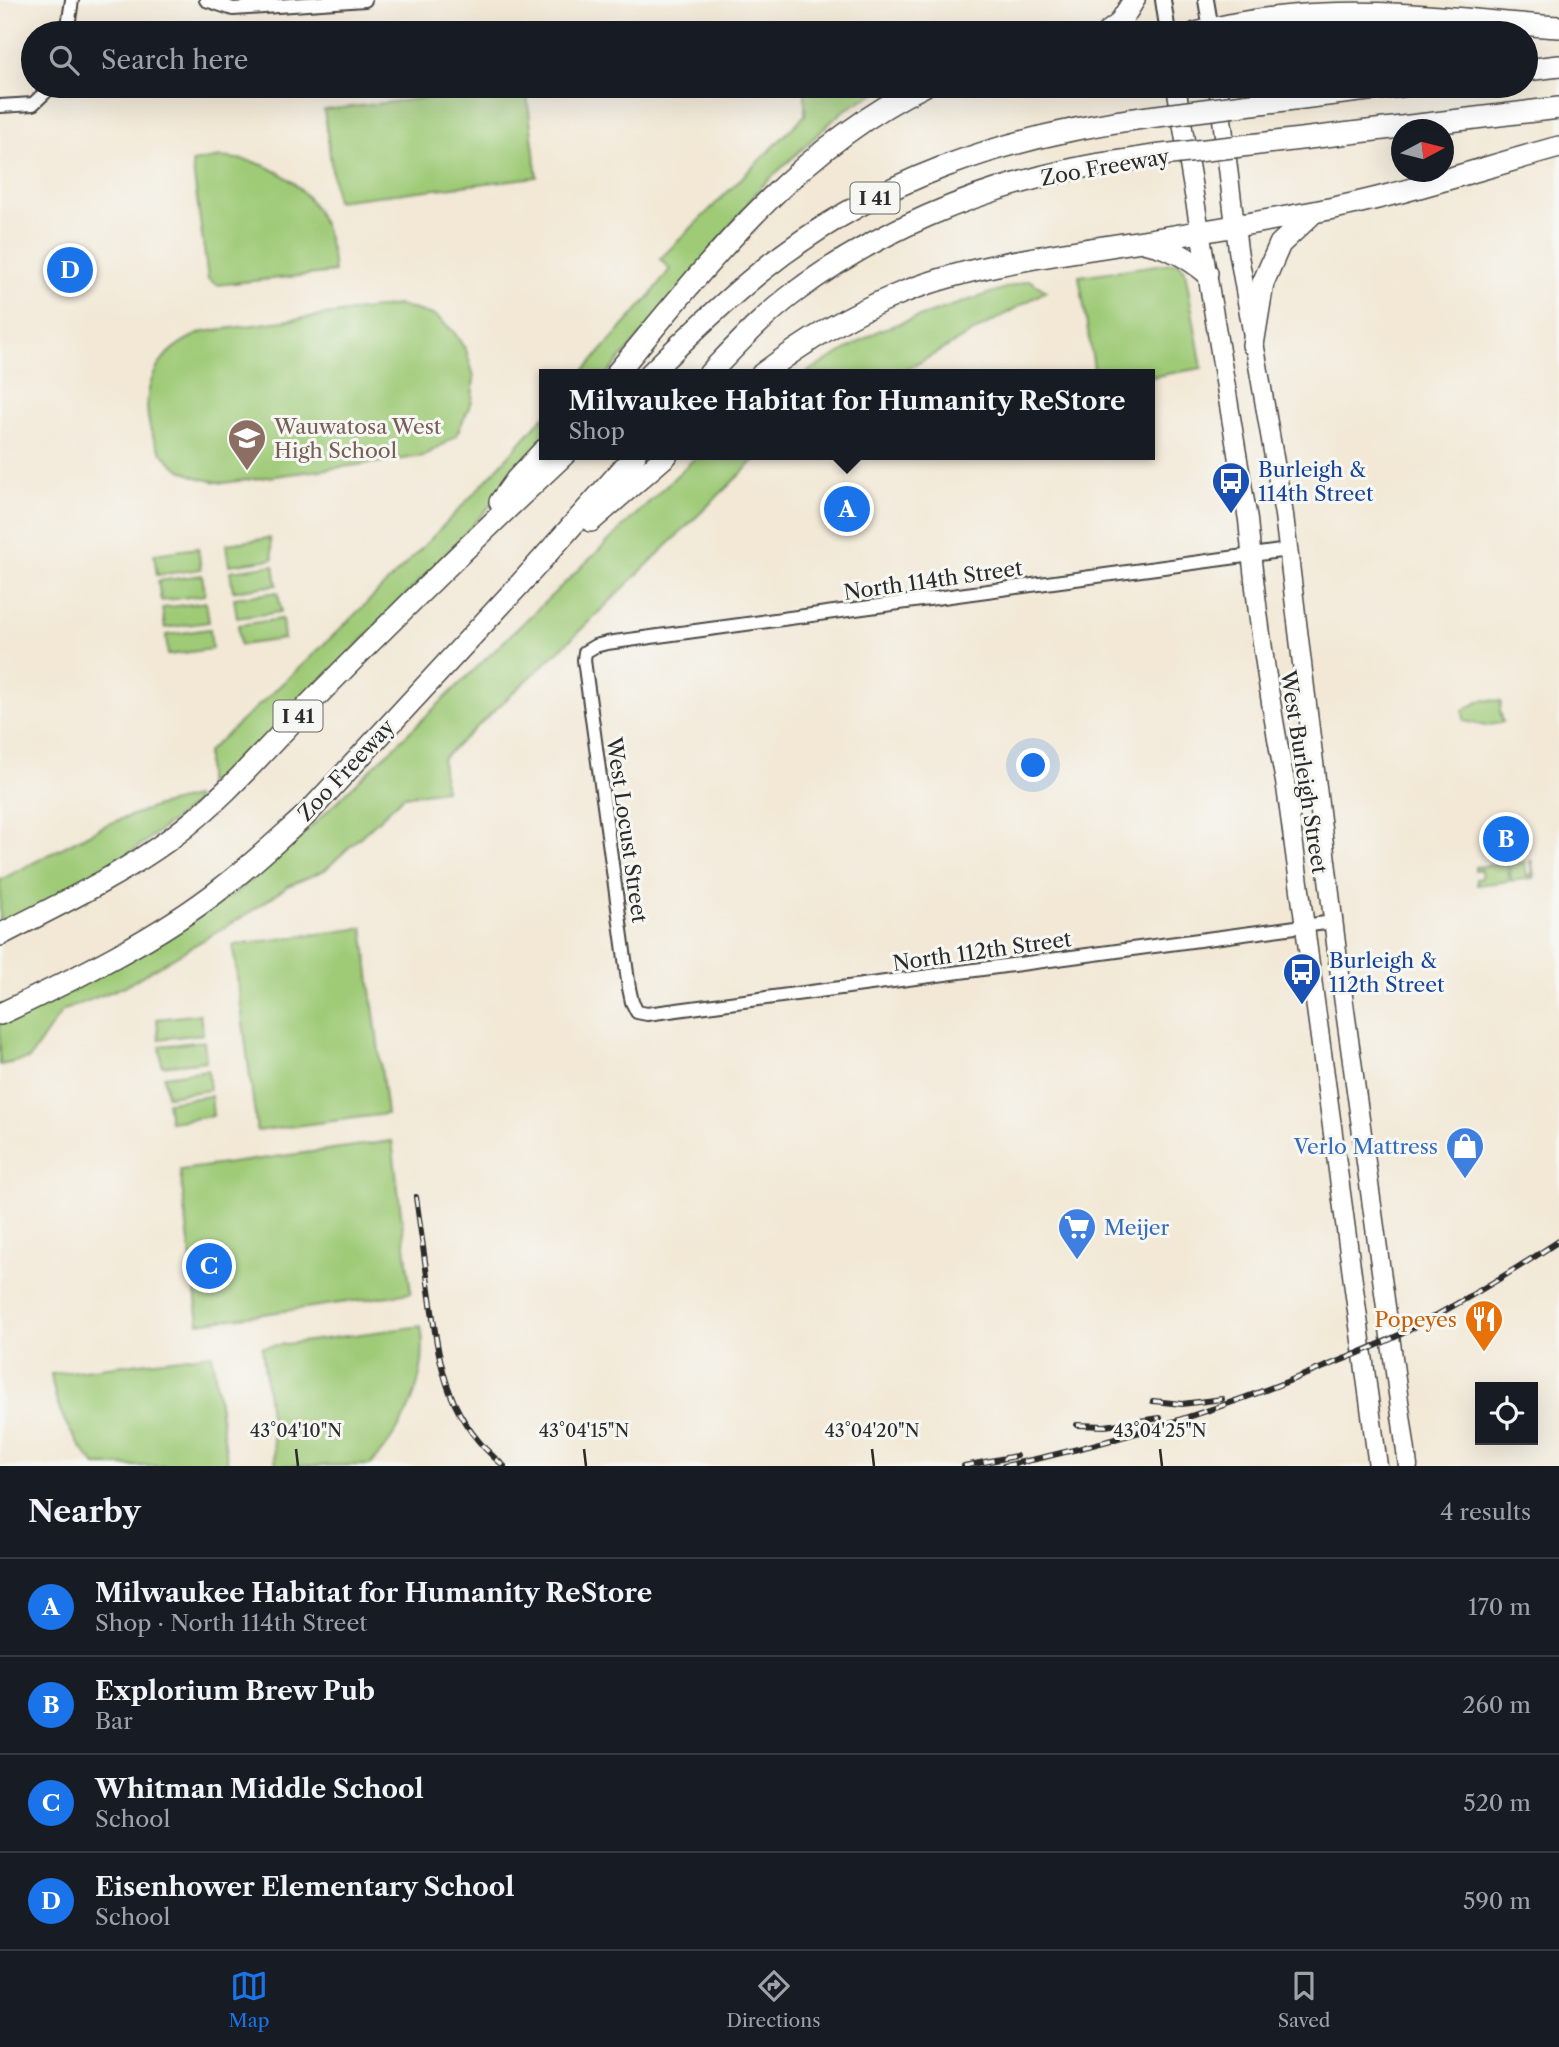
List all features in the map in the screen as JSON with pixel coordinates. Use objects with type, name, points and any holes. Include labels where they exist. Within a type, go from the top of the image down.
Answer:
[{"type":"highway","points":[[1120,21],[1134,0]]},
{"type":"highway","points":[[1281,21],[1336,13],[1438,16],[1493,21]]},
{"type":"highway","points":[[1538,25],[1559,27]]},
{"type":"highway","points":[[1538,69],[1559,66]]},
{"type":"highway","points":[[620,369],[702,271],[773,197],[851,130],[903,98]]},
{"type":"highway","name":"Zoo Freeway","points":[[655,369],[760,272],[831,223],[868,201],[918,177],[972,155],[1074,128],[1302,98]]},
{"type":"highway","name":"Zoo Freeway","points":[[714,369],[755,326],[794,293],[883,237],[983,195],[1031,180],[1075,169],[1153,156],[1559,108]]},
{"type":"highway","points":[[769,369],[804,343],[882,302],[912,289],[976,270],[1030,257],[1139,242],[1357,203],[1559,146]]},
{"type":"highway","points":[[1253,345],[1263,283],[1280,244],[1314,212]]},
{"type":"highway","points":[[1139,242],[1167,247],[1208,273]]},
{"type":"highway","points":[[473,540],[516,480],[539,455]]},
{"type":"highway","name":"I 41","points":[[0,935],[125,868],[170,839],[198,816],[258,759],[473,540],[559,460]]},
{"type":"highway","name":"Zoo Freeway","points":[[0,1014],[111,958],[173,921],[222,888],[308,813],[631,460]]},
{"type":"highway","points":[[521,583],[661,460]]},
{"type":"main road","name":"West Burleigh Street","points":[[1178,98],[1248,520],[1261,639],[1286,787],[1378,1466]]},
{"type":"main road","name":"West Burleigh Street","points":[[1220,98],[1253,345],[1282,503],[1333,922],[1408,1466]]},
{"type":"street","points":[[68,21],[72,0]]},
{"type":"street","points":[[206,0],[233,9],[365,0]]},
{"type":"street","points":[[1163,0],[1166,21]]},
{"type":"street","points":[[1206,0],[1206,21]]},
{"type":"street","points":[[0,106],[33,104],[39,98]]},
{"type":"street","name":"North 114th Street","points":[[585,652],[607,643],[836,614],[1288,550]]},
{"type":"street","name":"West Locust Street","points":[[585,652],[629,988],[637,1012]]},
{"type":"street","name":"North 112th Street","points":[[637,1012],[647,1014],[758,1000],[1333,922]]},
{"type":"green space","points":[[425,98],[527,98],[537,177],[336,201],[324,110]]},
{"type":"green space","points":[[805,98],[866,98],[843,111],[762,186],[669,304],[611,369],[585,369],[650,296],[670,269],[660,259],[805,115]]},
{"type":"green space","points":[[221,157],[250,161],[272,169],[301,190],[321,219],[332,253],[334,272],[217,285],[208,279],[192,162]]},
{"type":"green space","points":[[1178,262],[1185,270],[1202,368],[1155,376],[1155,369],[1094,369],[1079,276]]},
{"type":"green space","points":[[1029,280],[1046,291],[908,369],[813,369],[880,330]]},
{"type":"green space","points":[[398,305],[436,316],[453,331],[466,350],[474,377],[472,401],[456,436],[424,456],[223,483],[199,478],[182,470],[166,457],[157,444],[148,416],[150,387],[163,359],[186,340],[203,332]]},
{"type":"green space","points":[[539,422],[539,451],[465,534],[214,794],[207,788],[207,752],[381,589]]},
{"type":"green space","points":[[693,460],[755,460],[565,645],[442,759],[445,790],[404,796],[325,870],[288,886],[249,913],[125,986],[62,1011],[29,1059],[0,1065],[0,1012],[134,955],[238,891],[296,841]]},
{"type":"green space","points":[[270,538],[273,559],[229,565],[226,544]]},
{"type":"green space","points":[[198,548],[201,569],[157,575],[154,554]]},
{"type":"green space","points":[[274,565],[277,585],[233,591],[230,571]]},
{"type":"green space","points":[[202,575],[205,595],[161,601],[158,581]]},
{"type":"green space","points":[[278,592],[281,612],[237,618],[234,598]]},
{"type":"green space","points":[[206,602],[209,622],[165,628],[162,608]]},
{"type":"green space","points":[[282,619],[284,639],[240,645],[238,625]]},
{"type":"green space","points":[[210,629],[212,649],[168,655],[166,635]]},
{"type":"green space","points":[[1482,700],[1501,701],[1503,722],[1485,726],[1464,721],[1463,710]]},
{"type":"green space","points":[[195,797],[197,802],[95,880],[0,926],[0,880],[108,824],[157,806]]},
{"type":"green space","points":[[1530,861],[1534,878],[1477,885],[1477,879],[1482,878],[1481,870],[1475,870],[1475,867],[1507,864],[1511,878],[1510,864],[1525,862],[1527,876],[1532,875]]},
{"type":"green space","points":[[363,928],[387,1114],[257,1131],[233,945]]},
{"type":"green space","points":[[200,1014],[203,1034],[159,1039],[157,1019]]},
{"type":"green space","points":[[204,1041],[206,1061],[162,1066],[160,1046]]},
{"type":"green space","points":[[208,1070],[210,1090],[167,1096],[164,1076]]},
{"type":"green space","points":[[211,1096],[213,1116],[170,1122],[167,1102]]},
{"type":"green space","points":[[392,1141],[411,1293],[199,1323],[180,1170]]},
{"type":"green space","points":[[421,1326],[422,1364],[412,1401],[394,1435],[370,1465],[276,1466],[262,1347]]},
{"type":"green space","points":[[212,1354],[228,1466],[96,1466],[66,1423],[53,1388],[51,1374]]},
{"type":"railway","points":[[416,1197],[434,1328],[450,1393],[471,1431],[485,1449],[504,1466]]},
{"type":"railway","points":[[1004,1466],[1159,1426],[1272,1388],[1395,1337],[1446,1310],[1559,1241]]},
{"type":"railway","points":[[1153,1401],[1182,1404],[1222,1399]]},
{"type":"railway","points":[[1077,1425],[1105,1426],[1160,1418]]},
{"type":"railway","points":[[964,1466],[1016,1456]]},
{"type":"place","name":"Eisenhower Elementary School","points":[[70,270]]},
{"type":"place","name":"Wauwatosa West High School","points":[[247,472]]},
{"type":"place","name":"Milwaukee Habitat for Humanity ReStore","points":[[847,509]]},
{"type":"place","name":"Burleigh & 114th Street","points":[[1231,515]]},
{"type":"place","name":"Explorium Brew Pub","points":[[1506,839]]},
{"type":"place","name":"Burleigh & 112th Street","points":[[1302,1006]]},
{"type":"place","name":"Verlo Mattress","points":[[1465,1180]]},
{"type":"place","name":"Meijer","points":[[1077,1261]]},
{"type":"place","name":"Whitman Middle School","points":[[209,1266]]},
{"type":"place","name":"Popeyes","points":[[1484,1353]]}]
